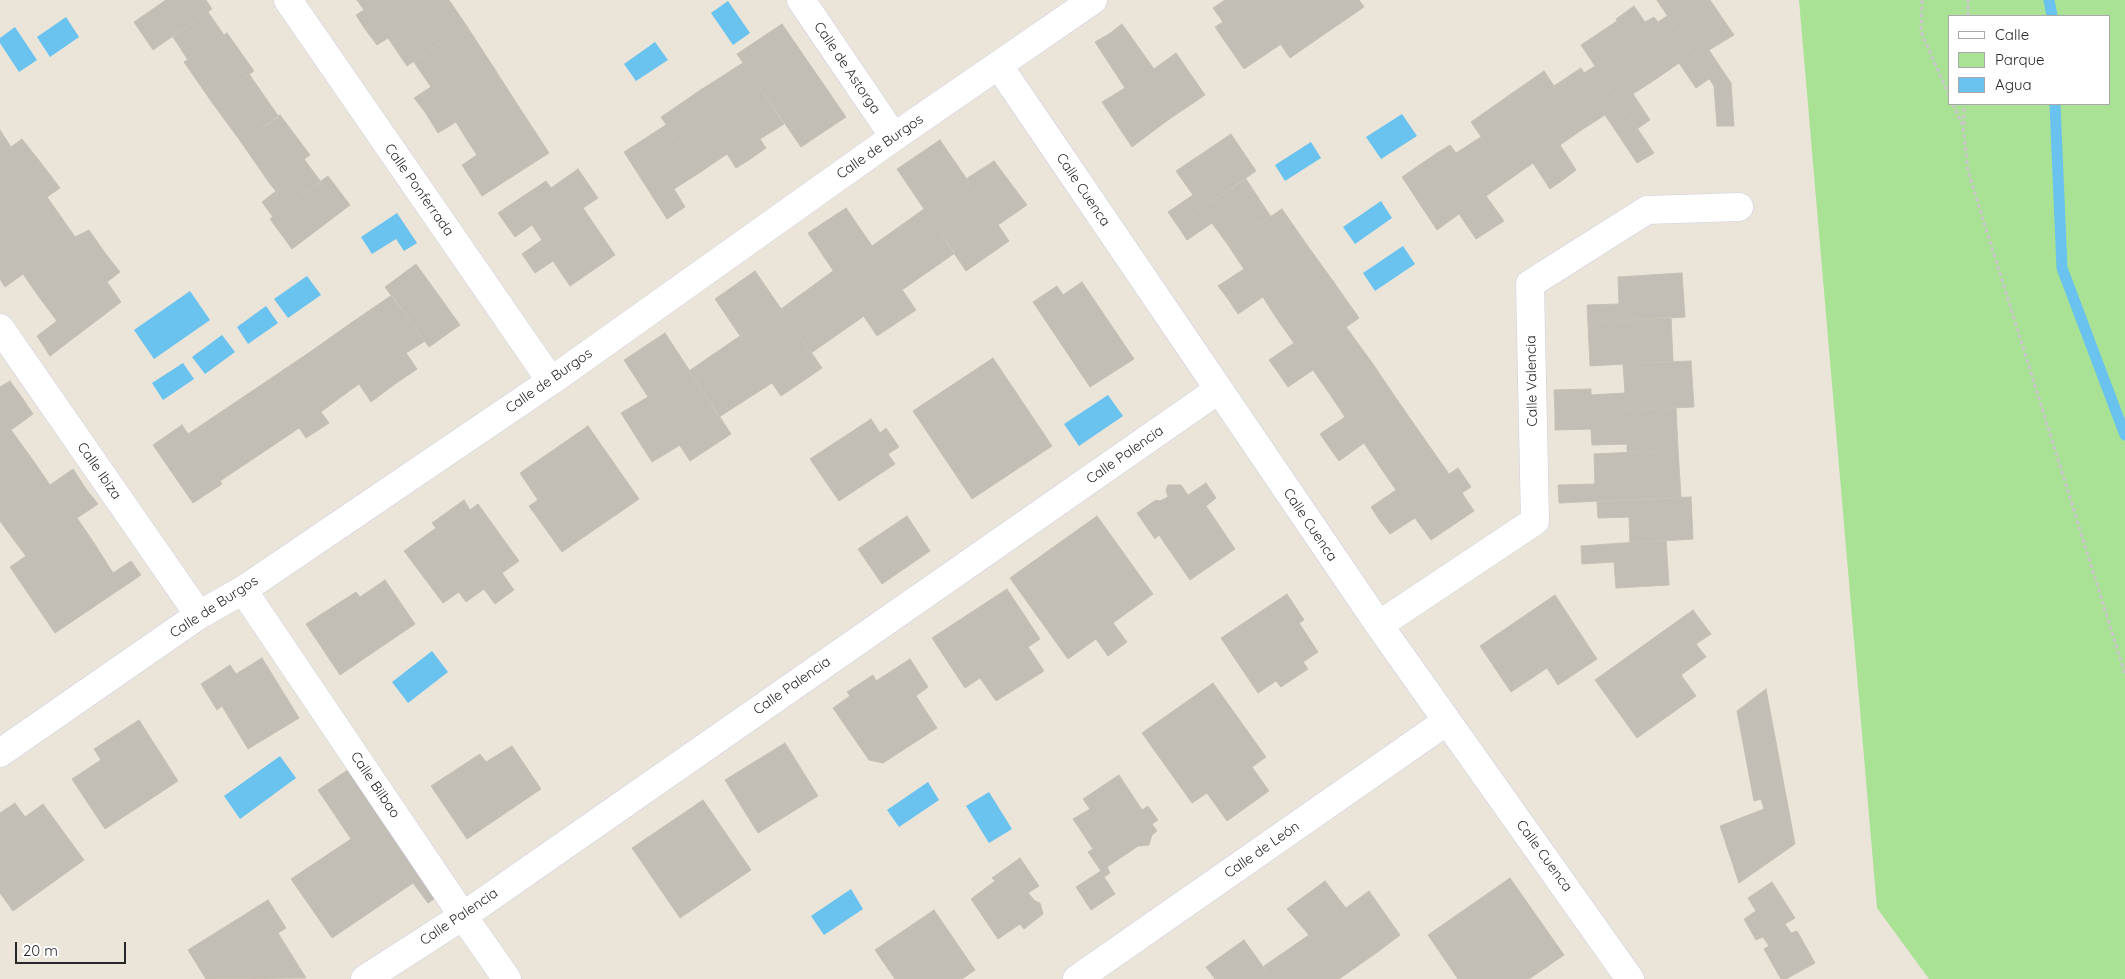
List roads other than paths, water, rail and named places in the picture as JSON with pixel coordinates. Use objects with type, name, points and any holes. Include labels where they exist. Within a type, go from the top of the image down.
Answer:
[{"type":"street","name":"Calle Ponferrada","points":[[288,0],[551,380]]},
{"type":"street","name":"Calle de Astorga","points":[[801,0],[894,137]]},
{"type":"street","name":"Calle de Burgos","points":[[3,745],[199,615],[243,590],[551,380],[894,137],[1093,0]]},
{"type":"street","name":"Calle Cuenca","points":[[999,66],[1379,625],[1630,979]]},
{"type":"street","name":"Calle Valencia","points":[[1379,625],[1535,521],[1530,284],[1647,210],[1739,207]]},
{"type":"street","name":"Calle Ibiza","points":[[0,328],[199,615]]},
{"type":"street","name":"Calle Palencia","points":[[365,979],[463,916],[1218,390]]},
{"type":"street","name":"Calle Bilbao","points":[[243,590],[507,979]]},
{"type":"street","name":"Calle de León","points":[[1077,979],[1447,721]]},
{"type":"water","points":[[728,1],[750,33],[733,45],[711,13]]},
{"type":"water","points":[[66,17],[79,37],[50,57],[37,37]]},
{"type":"water","points":[[15,27],[37,60],[19,72],[0,43],[0,38]]},
{"type":"water","points":[[655,42],[668,60],[636,81],[624,64]]},
{"type":"water","points":[[1402,114],[1417,136],[1381,159],[1366,137]]},
{"type":"water","points":[[1311,142],[1321,158],[1285,181],[1275,165]]},
{"type":"water","points":[[1381,201],[1392,218],[1355,244],[1343,227]]},
{"type":"water","points":[[397,213],[417,243],[404,251],[396,239],[372,254],[361,237]]},
{"type":"water","points":[[1403,246],[1415,264],[1375,291],[1363,273]]},
{"type":"water","points":[[307,276],[321,295],[288,318],[274,299]]},
{"type":"water","points":[[190,291],[210,320],[154,359],[134,330]]},
{"type":"water","points":[[266,306],[278,323],[248,344],[237,327]]},
{"type":"water","points":[[222,335],[235,352],[205,374],[192,357]]},
{"type":"water","points":[[183,363],[194,379],[163,400],[152,383]]},
{"type":"water","points":[[1108,395],[1123,416],[1079,446],[1064,424]]},
{"type":"water","points":[[432,651],[448,672],[408,703],[392,682]]},
{"type":"water","points":[[280,756],[296,778],[240,819],[224,796]]},
{"type":"water","points":[[928,782],[939,800],[899,827],[887,810]]},
{"type":"water","points":[[989,792],[1012,829],[989,843],[966,806]]},
{"type":"water","points":[[851,889],[863,909],[824,935],[811,916]]},
{"type":"waterway","points":[[2049,0],[2052,15]]},
{"type":"waterway","points":[[2055,105],[2062,268],[2125,435]]}]
